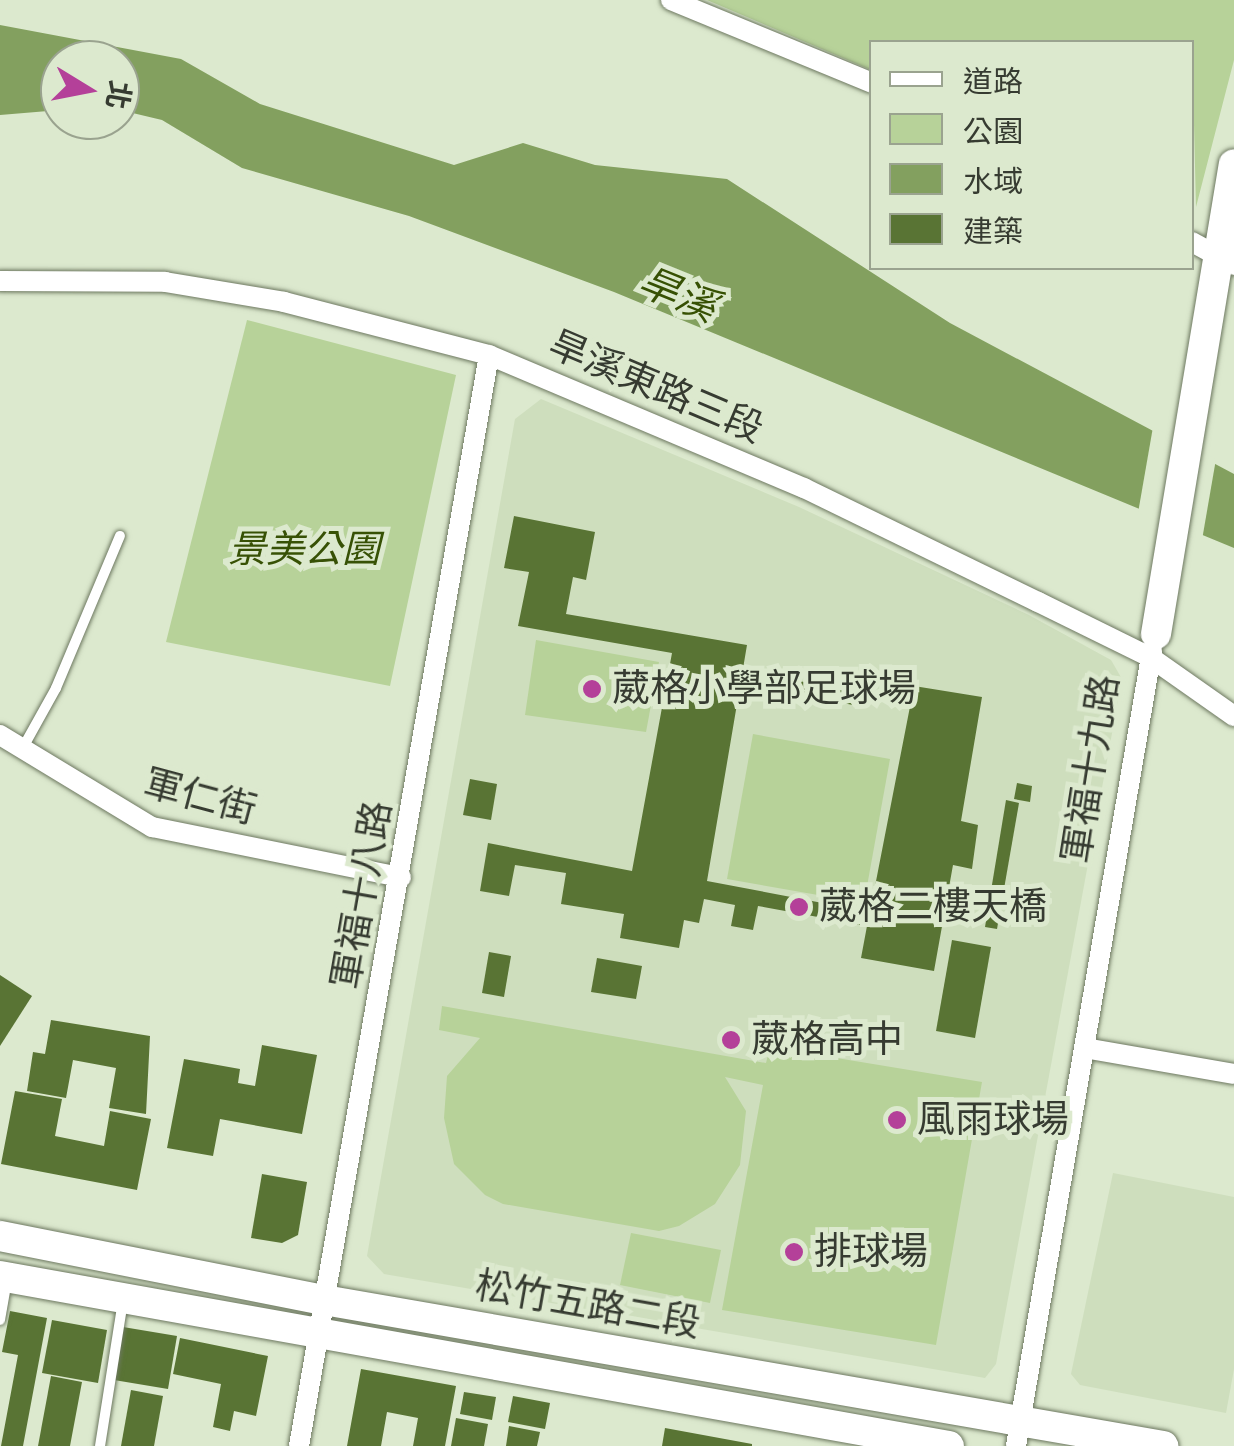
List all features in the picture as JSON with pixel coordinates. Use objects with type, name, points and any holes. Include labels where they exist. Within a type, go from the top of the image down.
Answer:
[{"type":"street","points":[[671,0],[869,81]]},
{"type":"street","name":"軍福十九路","points":[[1019,1434],[1153,646],[1214,254],[1234,164]]},
{"type":"street","name":"旱溪東路三段","points":[[0,281],[165,282],[284,302],[489,355],[804,488],[1153,646],[1234,716]]},
{"type":"street","name":"軍福十八路","points":[[299,1446],[489,355]]},
{"type":"street","name":"軍仁街","points":[[0,735],[20,752],[152,827],[401,877]]},
{"type":"street","points":[[1085,1048],[1234,1074]]},
{"type":"street","name":"松竹五路二段","points":[[0,1236],[1019,1434],[1164,1446]]},
{"type":"street","name":"松竹五路二段","points":[[4,1278],[949,1446]]},
{"type":"lane","points":[[20,752],[56,688],[120,536]]},
{"type":"lane","points":[[0,1320],[4,1278]]},
{"type":"lane","points":[[100,1446],[124,1299]]},
{"type":"shaded area","name":"葳格高中","points":[[541,399],[799,507],[1029,615],[1111,660],[1122,679],[996,1364],[985,1378],[384,1274],[367,1256],[515,419]]},
{"type":"shaded area","points":[[1113,1173],[1234,1197],[1234,1369],[1226,1413],[1080,1385],[1071,1374]]},
{"type":"green space","points":[[707,0],[1234,0],[1234,60],[1196,207],[1194,40],[869,40],[869,69]]},
{"type":"green space","name":"景美公園","points":[[247,320],[456,375],[390,686],[166,642]]},
{"type":"green space","name":"葳格小學部足球場","points":[[536,640],[659,662],[646,732],[525,715]]},
{"type":"green space","points":[[753,734],[890,759],[864,903],[727,879]]},
{"type":"green space","points":[[442,1006],[766,1063],[770,1047],[982,1082],[936,1345],[722,1310],[763,1085],[725,1077],[746,1111],[740,1165],[715,1204],[679,1226],[659,1231],[503,1204],[485,1195],[454,1164],[444,1118],[447,1076],[480,1038],[439,1030]]},
{"type":"green space","points":[[631,1233],[721,1250],[710,1303],[620,1285]]},
{"type":"water","points":[[0,25],[80,40],[40,40],[40,112],[0,115]]},
{"type":"water","name":"旱溪","points":[[140,51],[181,59],[260,104],[454,165],[523,143],[595,165],[727,179],[950,323],[1234,474],[1234,548],[614,292],[409,216],[242,168],[162,120],[140,115]]},
{"type":"pier","points":[[1153,427],[1216,459],[1202,540],[1138,513]]},
{"type":"building","points":[[514,516],[595,532],[586,580],[573,577],[566,614],[747,645],[707,881],[870,912],[914,686],[982,697],[961,821],[978,825],[972,869],[953,865],[934,971],[861,958],[867,926],[758,906],[753,930],[731,926],[735,905],[704,899],[699,923],[684,920],[679,948],[620,938],[624,914],[561,904],[566,873],[515,865],[509,896],[480,891],[488,843],[632,871],[672,653],[518,626],[529,572],[504,568]]},
{"type":"building","points":[[799,681],[856,692],[853,705],[796,694]]},
{"type":"building","points":[[470,779],[497,784],[491,820],[463,815]]},
{"type":"building","points":[[1017,783],[1032,786],[1030,802],[1014,799]]},
{"type":"building","points":[[1006,800],[1019,803],[997,929],[985,927]]},
{"type":"building","points":[[952,940],[991,947],[975,1038],[936,1031]]},
{"type":"building","points":[[489,952],[511,956],[504,997],[482,993]]},
{"type":"building","points":[[597,958],[642,966],[636,999],[591,992]]},
{"type":"building","points":[[0,975],[32,996],[0,1046]]},
{"type":"building","points":[[51,1020],[150,1036],[146,1114],[109,1108],[116,1068],[73,1060],[66,1098],[27,1091],[33,1052],[45,1054]]},
{"type":"building","points":[[262,1045],[317,1055],[302,1134],[220,1119],[213,1156],[167,1148],[184,1059],[240,1069],[238,1083],[255,1086]]},
{"type":"building","points":[[15,1091],[62,1099],[55,1136],[104,1146],[110,1111],[151,1119],[137,1190],[1,1164]]},
{"type":"building","points":[[262,1174],[307,1182],[298,1235],[282,1243],[251,1238]]},
{"type":"building","points":[[10,1311],[47,1318],[23,1446],[1,1446],[18,1355],[2,1352]]},
{"type":"building","points":[[52,1320],[107,1330],[98,1383],[42,1373]]},
{"type":"building","points":[[123,1327],[177,1336],[168,1389],[114,1380]]},
{"type":"building","points":[[180,1338],[268,1356],[256,1416],[234,1411],[230,1431],[213,1427],[221,1384],[173,1374]]},
{"type":"building","points":[[361,1369],[456,1386],[445,1446],[413,1446],[418,1418],[387,1412],[381,1446],[347,1446]]},
{"type":"building","points":[[51,1376],[82,1382],[70,1446],[38,1446]]},
{"type":"building","points":[[131,1390],[163,1396],[154,1446],[121,1446]]},
{"type":"building","points":[[464,1392],[496,1397],[492,1420],[460,1414]]},
{"type":"building","points":[[513,1396],[550,1403],[545,1429],[508,1422]]},
{"type":"building","points":[[456,1418],[488,1424],[484,1446],[451,1446]]},
{"type":"building","points":[[509,1426],[540,1432],[537,1446],[506,1446]]},
{"type":"building","points":[[665,1428],[752,1444],[752,1446],[662,1446]]},
{"type":"place","name":"葳格小學部足球場","points":[[592,689]]},
{"type":"place","name":"葳格二樓天橋","points":[[799,907]]},
{"type":"place","name":"葳格高中","points":[[731,1040]]},
{"type":"place","name":"風雨球場","points":[[897,1120]]},
{"type":"place","name":"排球場","points":[[794,1252]]}]
